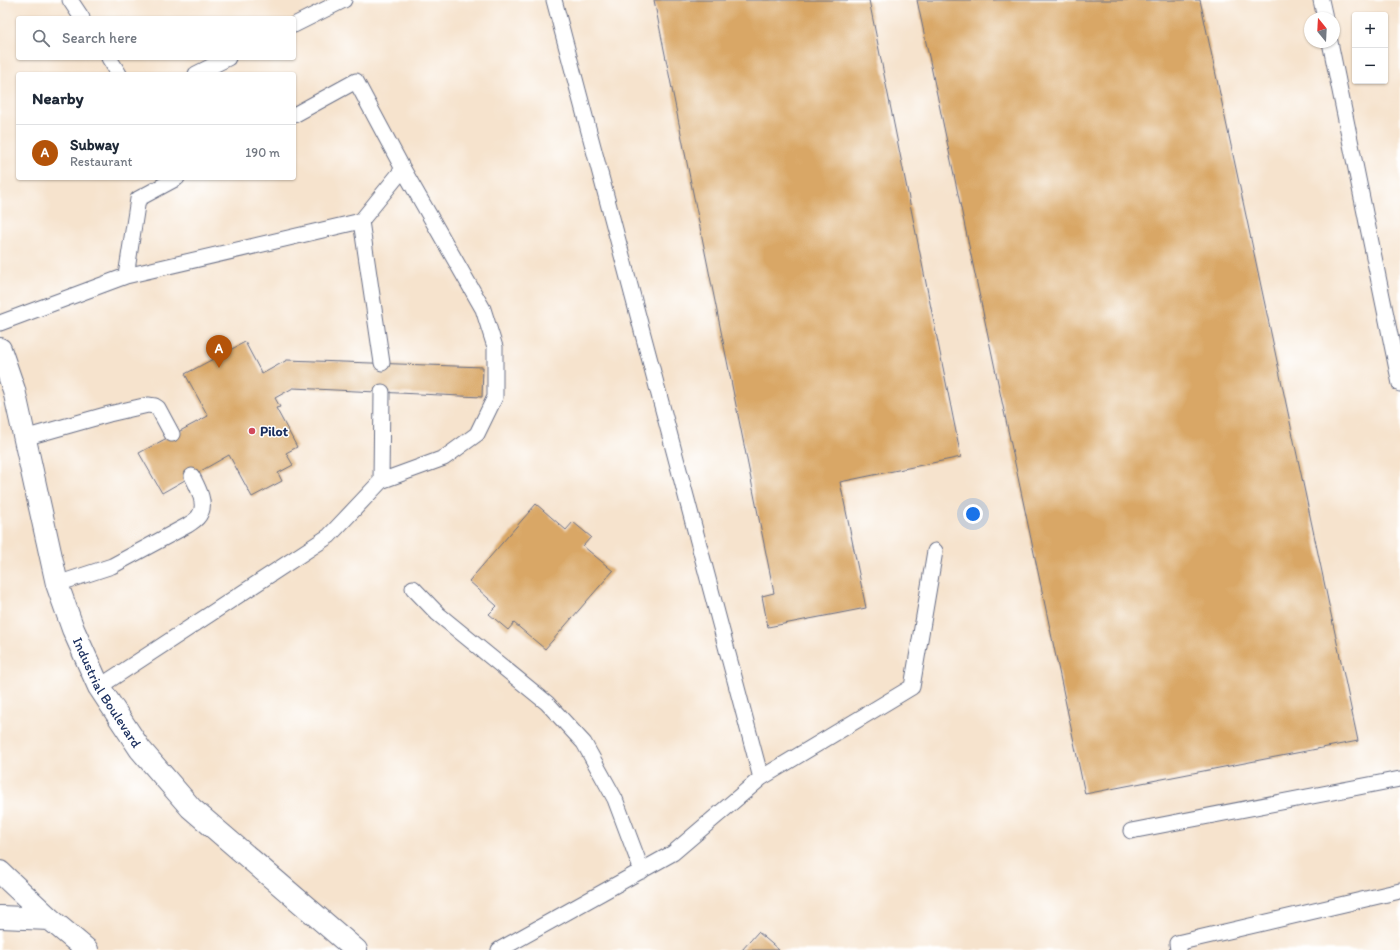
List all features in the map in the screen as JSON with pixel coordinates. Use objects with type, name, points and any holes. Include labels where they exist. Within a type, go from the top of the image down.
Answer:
[{"type":"main road","name":"Industrial Boulevard","points":[[0,349],[14,390],[57,584],[72,629],[99,687],[140,749],[191,808],[356,950]]},
{"type":"main road","points":[[0,872],[50,919],[86,950]]},
{"type":"main road","points":[[0,917],[50,919]]},
{"type":"lane","points":[[70,0],[81,16]]},
{"type":"lane","points":[[296,24],[344,0]]},
{"type":"lane","points":[[554,0],[761,778]]},
{"type":"lane","points":[[1321,0],[1324,12]]},
{"type":"lane","points":[[1331,48],[1400,384]]},
{"type":"lane","points":[[110,60],[118,72]]},
{"type":"lane","points":[[200,72],[224,60]]},
{"type":"lane","points":[[99,687],[329,536],[381,481],[444,458],[477,434],[495,397],[495,347],[483,309],[403,169],[356,81],[296,114]]},
{"type":"lane","points":[[0,323],[126,276],[361,221],[403,169]]},
{"type":"lane","points":[[126,276],[138,199],[172,180]]},
{"type":"lane","points":[[361,221],[382,363]]},
{"type":"lane","points":[[381,481],[382,392]]},
{"type":"lane","points":[[24,438],[109,414],[148,405],[158,408],[172,434]]},
{"type":"lane","points":[[57,584],[112,566],[188,525],[197,518],[202,512],[202,505],[200,495],[192,476]]},
{"type":"lane","points":[[500,950],[673,853],[761,778],[912,687],[935,550]]},
{"type":"lane","points":[[413,588],[438,614],[546,703],[584,743],[615,799],[642,871]]},
{"type":"lane","points":[[1131,831],[1400,779]]},
{"type":"lane","points":[[1178,950],[1176,942],[1400,891]]},
{"type":"building","points":[[654,0],[869,0],[961,457],[840,482],[866,608],[768,627],[762,596],[774,593]]},
{"type":"building","points":[[917,0],[1200,0],[1358,741],[1085,794]]},
{"type":"building","points":[[245,342],[262,374],[287,360],[483,367],[482,397],[293,388],[275,398],[280,407],[276,408],[297,447],[286,453],[293,465],[278,473],[282,481],[252,497],[229,455],[162,493],[139,453],[208,416],[185,374]]},
{"type":"building","points":[[536,504],[566,530],[573,522],[591,537],[583,546],[613,571],[545,649],[514,623],[508,630],[489,614],[497,606],[469,581]]},
{"type":"building","points":[[758,932],[779,950],[742,950]]},
{"type":"place","name":"Subway","points":[[219,368]]},
{"type":"place","name":"Pilot","points":[[252,431]]}]
